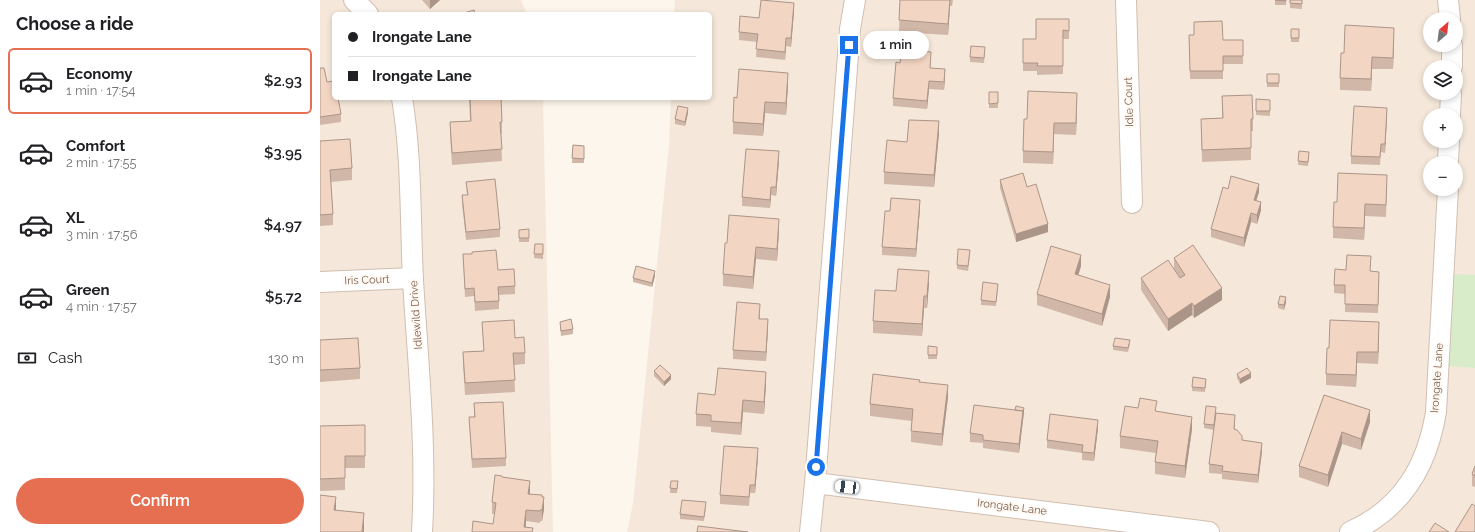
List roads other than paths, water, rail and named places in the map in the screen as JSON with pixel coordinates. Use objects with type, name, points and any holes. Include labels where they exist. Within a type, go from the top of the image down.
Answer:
[{"type":"street","points":[[354,0],[366,12]]},
{"type":"street","points":[[810,532],[850,29],[855,0]]},
{"type":"street","name":"Idle Court","points":[[1126,0],[1132,203]]},
{"type":"street","points":[[1448,0],[1449,12]]},
{"type":"street","name":"Idlewild Drive","points":[[402,100],[407,131],[413,278],[424,467],[422,532]]},
{"type":"street","name":"Irongate Lane","points":[[1350,532],[1381,514],[1406,489],[1423,459],[1432,434],[1436,412],[1448,196]]},
{"type":"street","name":"Iris Court","points":[[320,282],[413,278]]},
{"type":"street","name":"Irongate Lane","points":[[815,483],[1209,532]]}]
